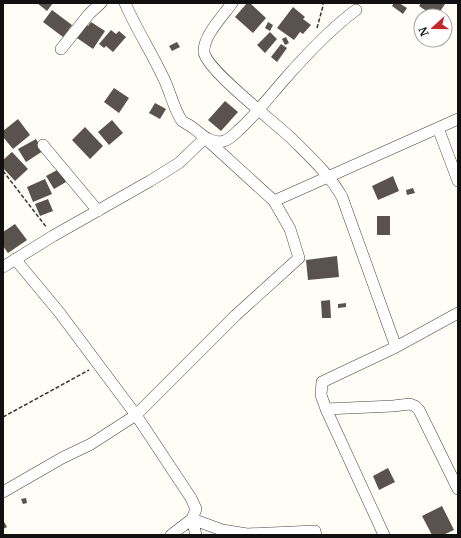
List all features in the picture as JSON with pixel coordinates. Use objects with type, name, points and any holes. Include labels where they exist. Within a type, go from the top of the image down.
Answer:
[{"type":"street","points":[[61,49],[89,14],[101,3]]},
{"type":"street","points":[[3,492],[62,458],[91,444],[136,415],[236,315],[299,258],[290,229],[274,201],[205,138],[191,126],[183,122],[164,78],[134,24],[125,3]]},
{"type":"street","points":[[232,3],[207,38],[204,53],[211,66],[258,111],[291,138],[335,185],[342,197],[396,347]]},
{"type":"street","points":[[205,138],[219,142],[225,141],[235,134],[258,111],[284,80],[322,40],[343,19],[356,10]]},
{"type":"street","points":[[274,201],[458,119]]},
{"type":"street","points":[[438,128],[458,181]]},
{"type":"street","points":[[3,267],[53,236],[150,182],[178,163],[205,138]]},
{"type":"street","points":[[43,145],[98,211]]},
{"type":"street","points":[[15,259],[59,312],[136,415],[192,498],[196,509],[192,518],[170,535]]},
{"type":"street","points":[[384,535],[326,409],[321,395],[322,382],[396,347],[458,313]]},
{"type":"street","points":[[326,409],[410,404],[415,406],[419,410],[458,489]]},
{"type":"street","points":[[192,518],[196,535]]},
{"type":"street","points":[[192,518],[222,530],[248,534],[315,531],[316,535]]},
{"type":"path","points":[[322,40],[316,30],[324,6],[323,3]]},
{"type":"path","points":[[3,171],[53,236]]},
{"type":"path","points":[[3,417],[98,365]]},
{"type":"building","points":[[37,3],[53,3],[47,11]]},
{"type":"building","points":[[247,3],[250,3],[266,18],[253,33],[235,17]]},
{"type":"building","points":[[394,3],[399,3],[407,8],[403,14],[392,6]]},
{"type":"building","points":[[421,3],[445,4],[442,8],[422,8],[419,6]]},
{"type":"building","points":[[293,7],[305,17],[303,19],[311,25],[303,34],[300,32],[294,40],[277,28]]},
{"type":"building","points":[[52,10],[72,25],[63,37],[43,22]]},
{"type":"building","points":[[91,22],[105,31],[93,49],[77,38],[82,32],[85,23],[88,26]]},
{"type":"building","points":[[268,22],[273,25],[270,31],[265,28]]},
{"type":"building","points":[[111,30],[116,34],[119,31],[126,37],[113,52],[106,46],[104,48],[99,44]]},
{"type":"building","points":[[270,32],[277,39],[265,53],[257,45]]},
{"type":"building","points":[[286,37],[289,43],[285,45],[282,39]]},
{"type":"building","points":[[177,42],[180,47],[172,51],[169,46]]},
{"type":"building","points":[[281,44],[287,48],[277,62],[271,57]]},
{"type":"building","points":[[114,88],[129,98],[119,113],[104,102]]},
{"type":"building","points":[[225,101],[238,112],[221,131],[208,120]]},
{"type":"building","points":[[155,103],[166,109],[160,119],[149,113]]},
{"type":"building","points":[[18,119],[30,135],[13,149],[3,137],[3,131]]},
{"type":"building","points":[[112,120],[123,133],[109,145],[98,132]]},
{"type":"building","points":[[85,127],[103,146],[90,159],[72,140]]},
{"type":"building","points":[[36,139],[43,151],[26,162],[18,149]]},
{"type":"building","points":[[12,152],[28,169],[15,181],[3,168],[3,160]]},
{"type":"building","points":[[59,169],[66,182],[54,189],[46,176]]},
{"type":"building","points":[[393,176],[399,191],[378,200],[372,186]]},
{"type":"building","points":[[45,179],[52,194],[33,202],[27,187]]},
{"type":"building","points":[[413,188],[415,193],[407,195],[406,190]]},
{"type":"building","points":[[48,199],[53,211],[40,216],[35,204]]},
{"type":"building","points":[[377,216],[390,216],[390,235],[377,235]]},
{"type":"building","points":[[15,224],[27,240],[8,253],[3,246],[3,232]]},
{"type":"building","points":[[337,256],[339,277],[308,280],[306,260]]},
{"type":"building","points":[[330,300],[331,318],[322,318],[321,301]]},
{"type":"building","points":[[346,303],[346,307],[338,308],[338,304]]},
{"type":"building","points":[[388,468],[395,482],[379,490],[373,476]]},
{"type":"building","points":[[26,498],[27,503],[23,504],[21,499]]},
{"type":"building","points":[[442,506],[454,530],[443,535],[432,535],[422,516]]},
{"type":"building","points":[[3,520],[7,527],[3,529]]}]
